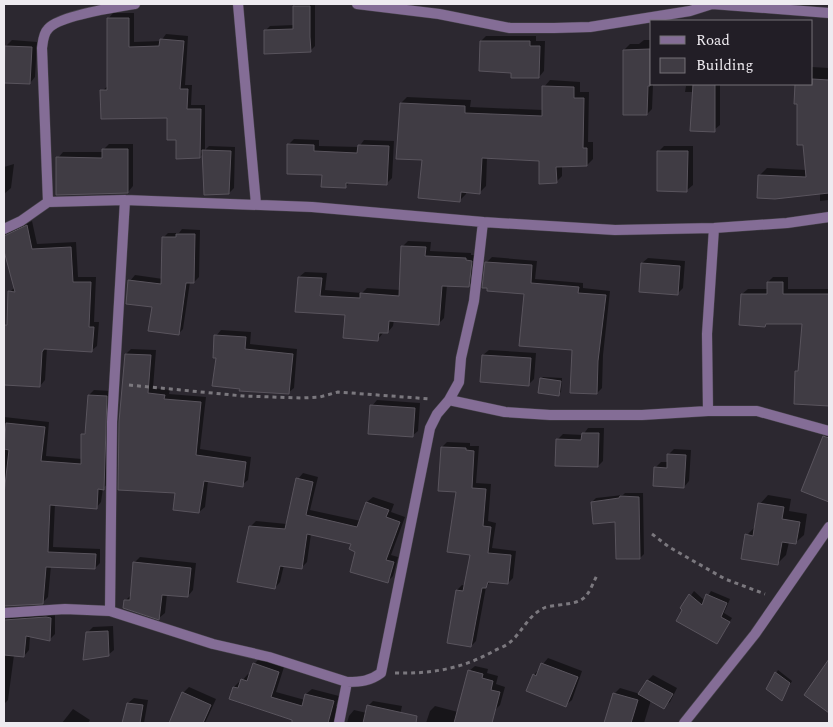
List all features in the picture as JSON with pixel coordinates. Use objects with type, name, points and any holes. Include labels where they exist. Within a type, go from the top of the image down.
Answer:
[{"type":"street","points":[[48,202],[42,48],[44,38],[48,29],[60,20],[134,4]]},
{"type":"street","points":[[238,4],[256,204]]},
{"type":"street","points":[[357,4],[439,14],[510,28],[590,27],[690,11],[712,4],[829,13]]},
{"type":"street","points":[[110,612],[112,422],[125,200]]},
{"type":"street","points":[[4,229],[21,221],[48,202],[125,200],[322,208],[483,222],[614,230],[714,228],[787,223],[829,217]]},
{"type":"street","points":[[4,612],[65,609],[110,612],[213,644],[269,657],[348,682],[361,682],[373,679],[381,672],[425,446],[432,421],[449,400],[459,382],[461,358],[474,301],[483,222]]},
{"type":"street","points":[[708,411],[707,334],[714,228]]},
{"type":"street","points":[[449,400],[505,412],[541,414],[642,416],[708,411],[757,411],[829,431]]},
{"type":"street","points":[[684,723],[778,602],[829,527]]},
{"type":"street","points":[[339,723],[348,682]]},
{"type":"path","points":[[114,385],[243,396],[302,398],[320,397],[338,392],[449,400]]},
{"type":"path","points":[[652,534],[669,547],[725,579],[768,595],[778,602]]},
{"type":"path","points":[[381,672],[433,673],[462,666],[487,655],[508,644],[530,618],[545,607],[576,604],[584,600],[590,592],[597,575]]},
{"type":"building","points":[[293,6],[310,6],[311,52],[264,54],[264,30],[293,29]]},
{"type":"building","points":[[107,18],[129,18],[129,47],[159,46],[160,39],[184,41],[180,89],[188,89],[187,109],[201,109],[200,158],[176,159],[176,140],[167,140],[167,118],[101,119],[100,90],[107,90]]},
{"type":"building","points":[[480,41],[530,41],[530,46],[540,46],[539,78],[511,78],[511,73],[479,71]]},
{"type":"building","points":[[5,46],[32,47],[30,84],[4,83]]},
{"type":"building","points":[[650,49],[650,86],[648,86],[647,115],[623,115],[623,50]]},
{"type":"building","points":[[813,79],[829,80],[829,193],[775,199],[757,198],[758,175],[806,177],[803,145],[797,145],[797,104],[794,104],[795,85],[813,85]]},
{"type":"building","points":[[693,85],[715,85],[715,132],[690,131]]},
{"type":"building","points":[[542,86],[574,87],[574,98],[584,98],[583,148],[587,148],[587,166],[556,167],[557,183],[539,184],[539,161],[482,158],[480,194],[461,192],[460,202],[418,198],[422,160],[396,159],[400,103],[465,106],[465,113],[542,116]]},
{"type":"building","points":[[287,144],[314,145],[314,151],[357,153],[358,145],[389,146],[387,185],[346,183],[346,188],[321,187],[322,175],[287,174]]},
{"type":"building","points":[[102,149],[128,149],[128,193],[56,195],[56,157],[102,158]]},
{"type":"building","points":[[202,150],[231,151],[229,194],[204,195]]},
{"type":"building","points":[[657,151],[688,151],[687,192],[657,191]]},
{"type":"building","points":[[27,225],[32,249],[71,247],[73,282],[91,282],[89,327],[94,327],[92,352],[44,349],[42,352],[40,387],[4,385],[4,325],[7,325],[8,291],[15,292],[4,251],[4,236]]},
{"type":"building","points":[[176,234],[195,234],[194,283],[186,283],[179,335],[148,331],[152,307],[126,304],[128,280],[161,284],[162,237],[176,237]]},
{"type":"building","points":[[401,246],[426,247],[425,256],[466,258],[466,260],[472,261],[469,287],[442,286],[439,325],[389,321],[388,333],[379,333],[378,341],[343,338],[345,315],[295,312],[298,277],[322,278],[320,296],[360,298],[360,293],[399,296]]},
{"type":"building","points":[[485,262],[532,265],[531,283],[579,287],[578,293],[606,295],[598,361],[597,394],[570,393],[572,350],[519,346],[524,294],[487,291],[487,288],[482,288]]},
{"type":"building","points":[[641,263],[680,266],[678,295],[639,292]]},
{"type":"building","points":[[767,282],[783,282],[783,294],[829,294],[829,406],[794,404],[795,371],[798,371],[802,324],[766,324],[765,327],[739,325],[741,294],[767,294]]},
{"type":"building","points":[[214,335],[246,337],[245,349],[293,354],[289,394],[239,391],[240,389],[212,386],[216,358],[213,358]]},
{"type":"building","points":[[125,354],[151,355],[148,393],[165,395],[164,399],[201,402],[196,455],[246,462],[243,487],[204,481],[199,513],[173,510],[175,493],[118,490],[119,422]]},
{"type":"building","points":[[482,355],[531,358],[529,386],[480,382]]},
{"type":"building","points":[[540,378],[561,381],[559,396],[538,393]]},
{"type":"building","points":[[88,395],[107,396],[104,490],[98,489],[97,509],[50,505],[48,552],[96,554],[95,569],[46,567],[43,604],[4,606],[4,494],[9,450],[4,449],[6,423],[45,427],[41,461],[81,464],[81,434],[85,434]]},
{"type":"building","points":[[370,405],[415,408],[413,437],[368,434]]},
{"type":"building","points":[[582,433],[599,433],[598,467],[555,466],[556,439],[581,440]]},
{"type":"building","points":[[823,436],[829,438],[829,502],[801,491]]},
{"type":"building","points":[[441,447],[466,448],[466,450],[474,451],[472,488],[486,489],[483,526],[491,527],[488,553],[511,555],[508,584],[488,582],[486,588],[482,588],[471,647],[447,643],[456,590],[463,591],[470,555],[447,552],[456,492],[438,491]]},
{"type":"building","points":[[667,454],[686,455],[684,488],[653,486],[654,467],[667,468]]},
{"type":"building","points":[[296,478],[313,482],[306,515],[357,527],[366,502],[389,510],[386,517],[400,522],[386,560],[394,562],[388,583],[350,572],[355,552],[349,549],[351,544],[307,534],[302,569],[280,566],[275,589],[237,582],[249,526],[285,529]]},
{"type":"building","points":[[620,496],[639,497],[640,559],[616,559],[615,522],[593,524],[591,502],[619,498]]},
{"type":"building","points":[[758,503],[784,507],[782,519],[800,522],[796,544],[782,542],[778,565],[741,559],[745,534],[753,536]]},
{"type":"building","points":[[133,562],[191,568],[188,597],[162,595],[159,620],[123,608],[124,600],[130,600]]},
{"type":"building","points":[[689,594],[702,605],[706,594],[727,603],[721,617],[730,622],[717,644],[676,621],[682,610],[680,608]]},
{"type":"building","points":[[51,618],[50,641],[26,636],[24,657],[4,655],[4,620]]},
{"type":"building","points":[[108,631],[109,656],[83,660],[86,632]]},
{"type":"building","points":[[829,659],[829,713],[804,695]]},
{"type":"building","points":[[253,663],[279,672],[271,697],[302,706],[305,694],[334,701],[328,723],[292,723],[292,720],[229,699],[233,687],[238,688],[241,679],[247,681]]},
{"type":"building","points":[[541,663],[578,677],[566,707],[526,691],[533,674],[536,676]]},
{"type":"building","points":[[468,670],[483,674],[482,678],[493,681],[491,690],[500,692],[492,723],[454,723]]},
{"type":"building","points":[[775,672],[790,683],[782,701],[766,689]]},
{"type":"building","points":[[647,680],[673,694],[664,709],[638,694]]},
{"type":"building","points":[[182,692],[211,705],[203,723],[169,723]]},
{"type":"building","points":[[613,693],[638,700],[631,723],[604,723]]},
{"type":"building","points":[[127,703],[143,705],[140,723],[122,723]]},
{"type":"building","points":[[367,705],[417,716],[416,723],[363,723]]}]
